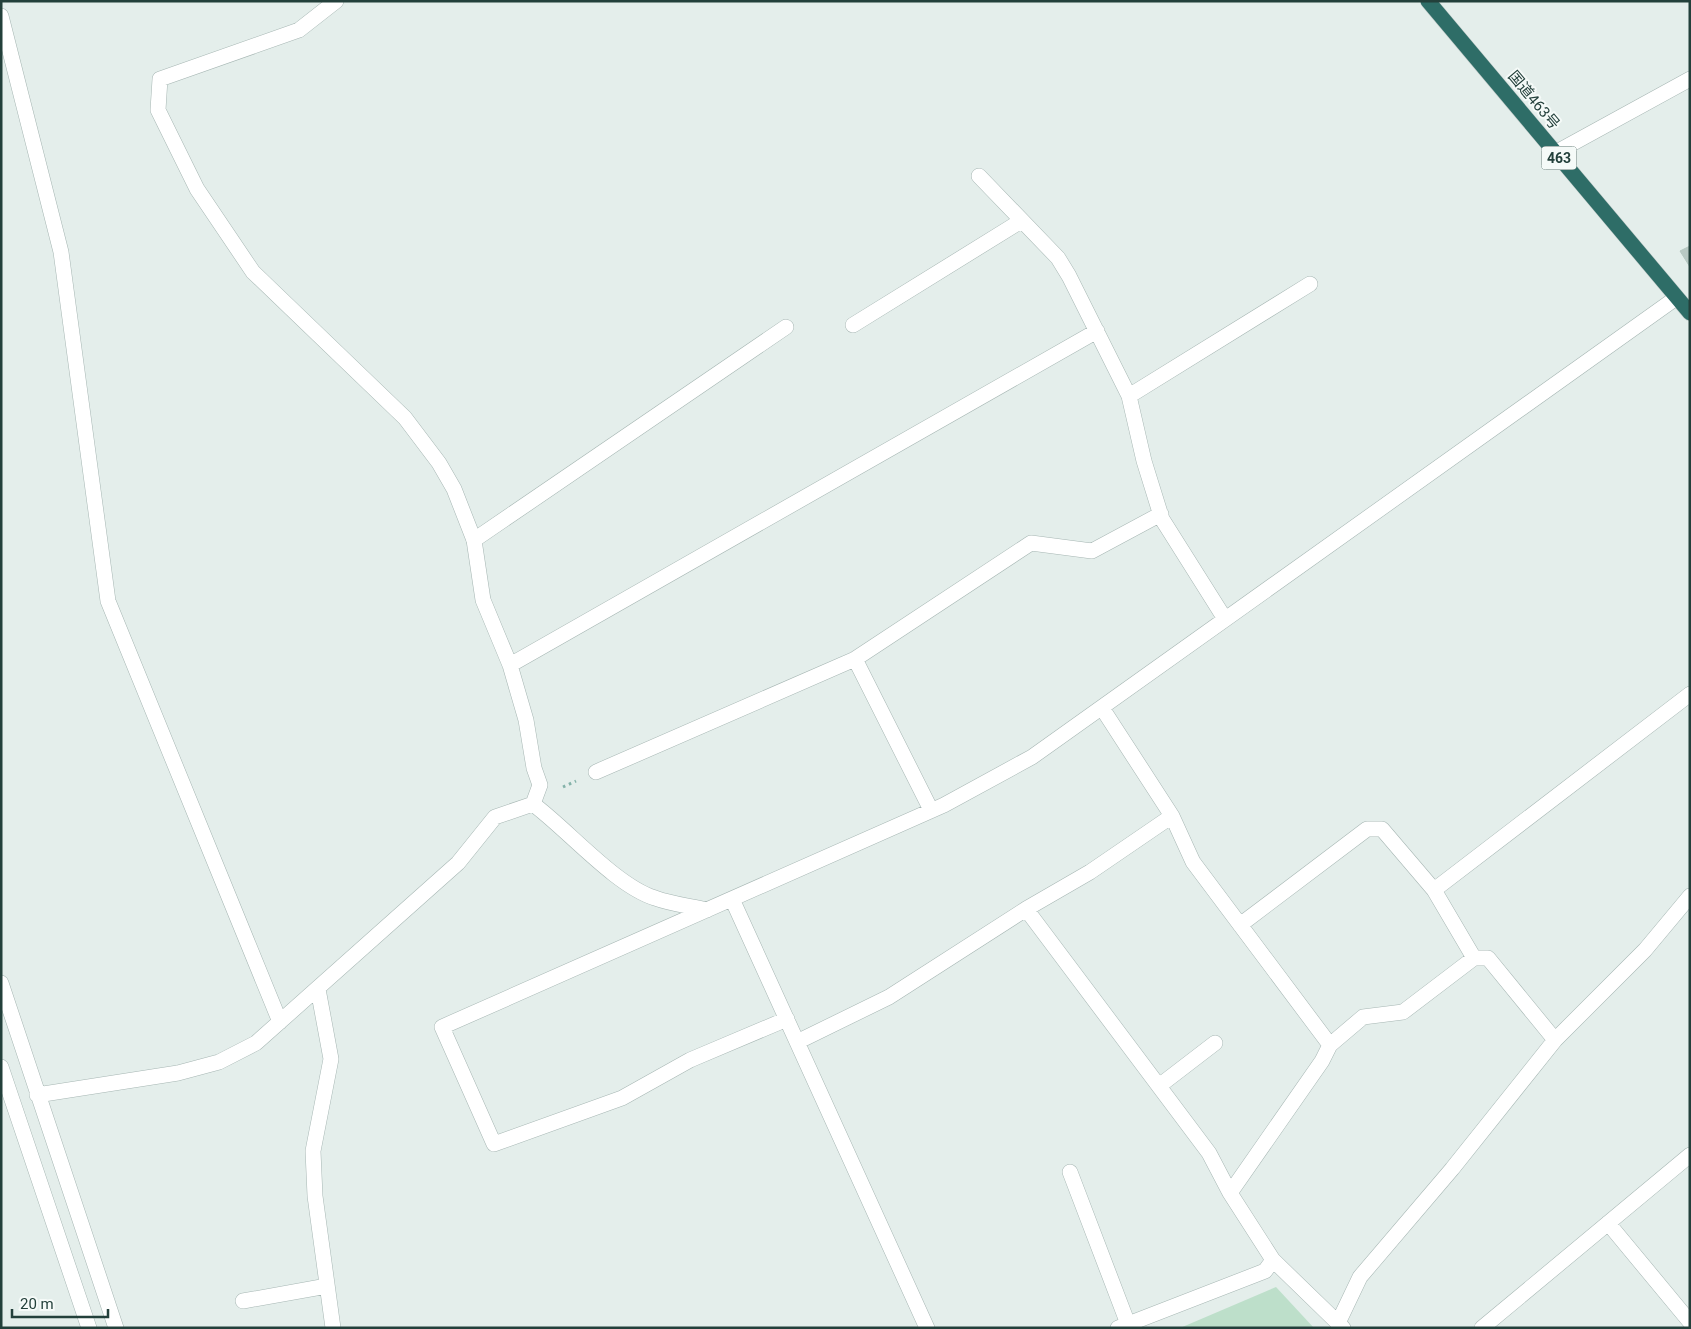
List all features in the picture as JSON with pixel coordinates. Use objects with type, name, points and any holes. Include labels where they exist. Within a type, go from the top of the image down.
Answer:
[{"type":"highway","name":"国道463号","points":[[1428,1],[1690,313]]},
{"type":"street","points":[[37,1095],[178,1073],[218,1062],[256,1043],[458,863],[495,817],[533,804],[540,786],[534,768],[526,720],[510,665],[483,600],[474,540],[449,480],[439,463],[405,418],[252,272],[197,189],[158,110],[160,80],[299,30],[336,1]]},
{"type":"street","points":[[1,16],[8,70],[61,252],[108,601],[280,1022]]},
{"type":"street","points":[[1555,153],[1690,79]]},
{"type":"street","points":[[979,176],[1058,258],[1130,396],[1144,461],[1161,514],[1226,619]]},
{"type":"street","points":[[853,325],[1021,221]]},
{"type":"street","points":[[1130,396],[1310,284]]},
{"type":"street","points":[[786,1019],[690,1060],[622,1098],[494,1144],[442,1027],[931,810],[1032,757],[1676,298]]},
{"type":"street","points":[[474,540],[786,326]]},
{"type":"street","points":[[510,665],[1097,330]]},
{"type":"street","points":[[596,772],[855,659],[1031,543],[1092,551],[1161,514]]},
{"type":"street","points":[[855,659],[931,810]]},
{"type":"street","points":[[1434,890],[1690,694]]},
{"type":"street","points":[[1102,708],[1172,816],[1194,862],[1330,1045]]},
{"type":"street","points":[[533,804],[556,821],[622,881],[653,898],[707,910]]},
{"type":"street","points":[[797,1042],[889,997],[1026,909],[1090,872],[1172,816]]},
{"type":"street","points":[[1240,925],[1367,829],[1382,829],[1434,890],[1474,958]]},
{"type":"street","points":[[1026,909],[1209,1152],[1230,1193],[1273,1260],[1341,1325],[1360,1277],[1452,1169],[1555,1040],[1645,950],[1690,896]]},
{"type":"street","points":[[732,899],[927,1328]]},
{"type":"street","points":[[1230,1193],[1322,1061],[1330,1045],[1363,1017],[1404,1012],[1474,958],[1488,958],[1555,1040]]},
{"type":"street","points":[[1,983],[116,1328]]},
{"type":"street","points":[[318,989],[330,1058],[313,1151],[315,1196],[333,1328]]},
{"type":"street","points":[[1159,1086],[1215,1043]]},
{"type":"street","points":[[1,1067],[5,1089],[89,1328]]},
{"type":"street","points":[[1482,1328],[1690,1155]]},
{"type":"street","points":[[1070,1172],[1123,1326],[1265,1271],[1273,1260]]},
{"type":"street","points":[[1608,1223],[1690,1322]]},
{"type":"street","points":[[243,1301],[327,1286]]},
{"type":"green space","points":[[1276,1287],[1314,1328],[1180,1328]]},
{"type":"building","points":[[1690,246],[1690,267],[1680,251]]}]
